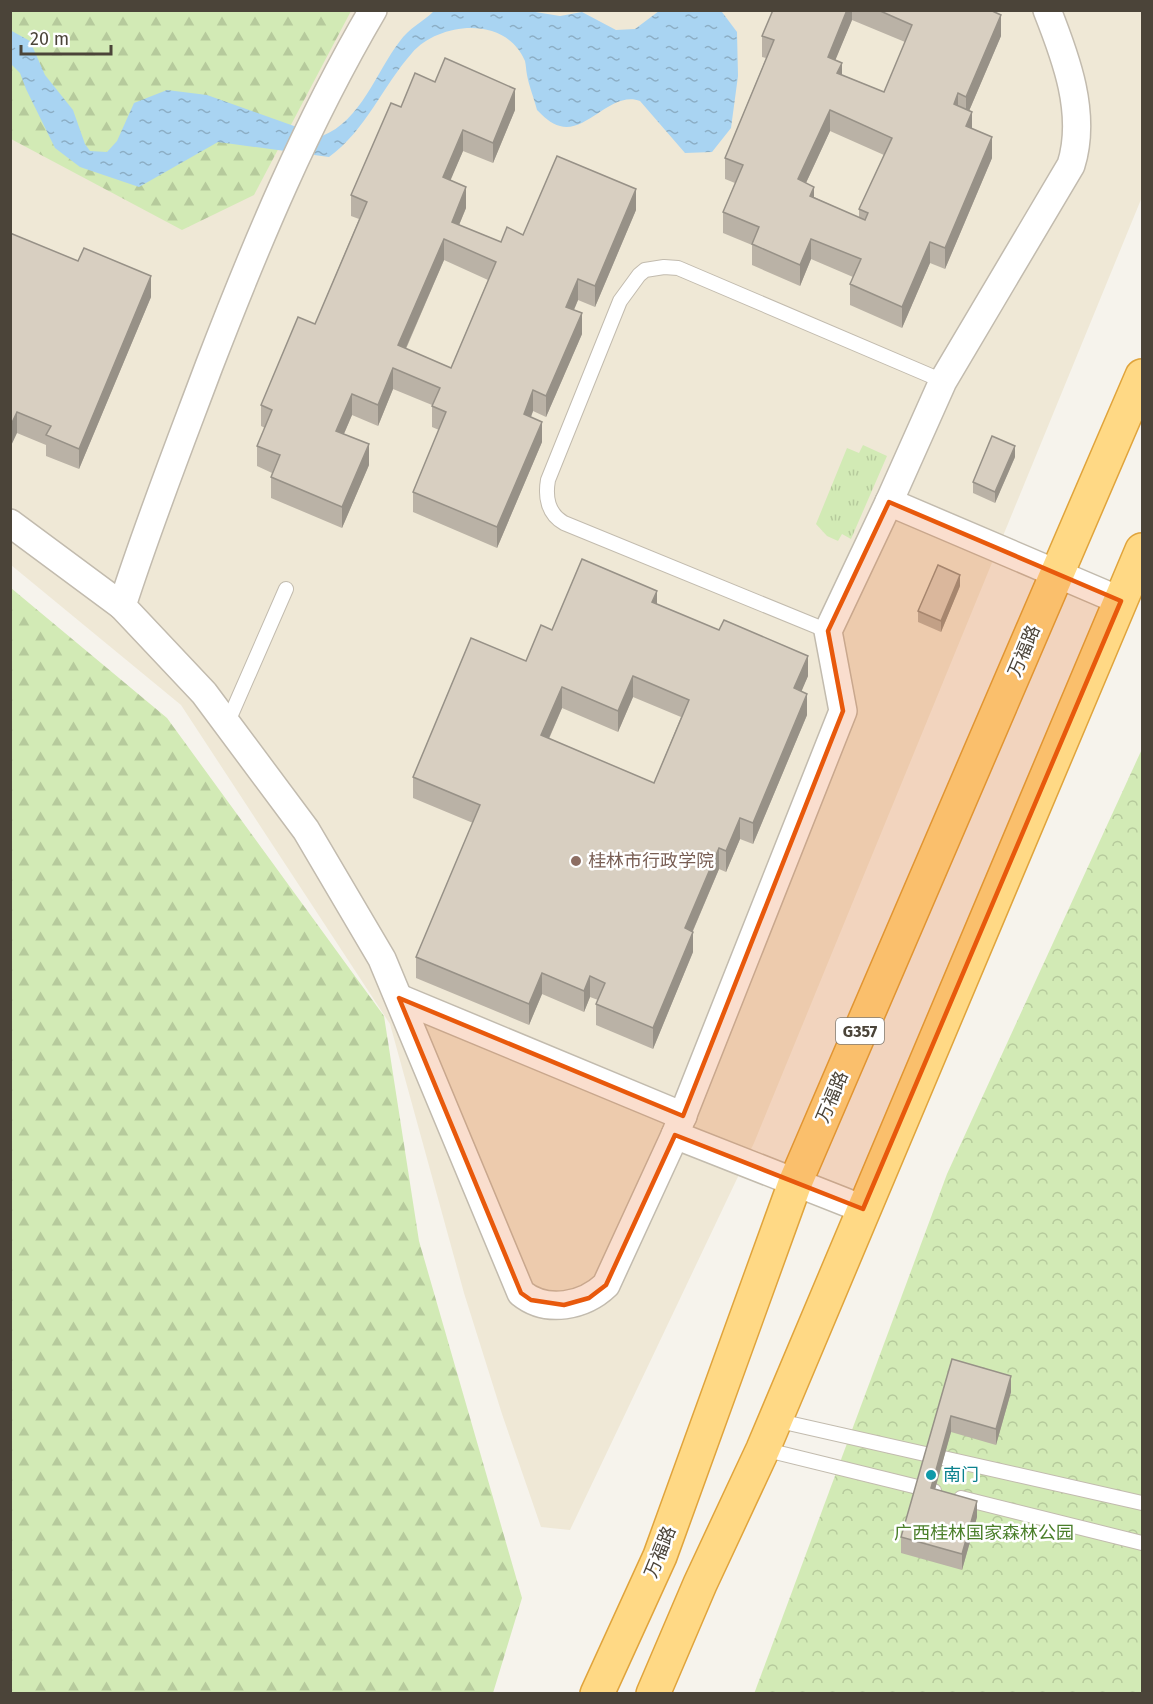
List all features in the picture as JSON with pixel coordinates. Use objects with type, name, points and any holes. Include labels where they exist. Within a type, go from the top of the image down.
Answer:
[{"type":"highway","name":"万福路","points":[[597,1694],[660,1556],[795,1182],[1143,376]]},
{"type":"highway","points":[[654,1694],[700,1584],[769,1434],[1143,550]]},
{"type":"street","points":[[122,606],[147,529],[255,246],[283,182],[373,10]]},
{"type":"street","points":[[10,523],[122,606],[204,693],[306,830],[382,959],[521,1293],[531,1300],[548,1305],[564,1305],[589,1298],[606,1285],[679,1125],[843,711],[828,632],[943,381],[1071,165],[1078,131],[1071,85],[1058,37],[1047,10]]},
{"type":"street","points":[[889,502],[1121,601]]},
{"type":"street","points":[[399,998],[679,1125],[795,1182],[863,1209]]},
{"type":"lane","points":[[828,632],[564,523],[552,513],[547,499],[548,480],[620,301],[639,274],[645,270],[664,267],[678,268],[943,381]]},
{"type":"lane","points":[[227,724],[286,589]]},
{"type":"lane","points":[[769,1434],[1143,1503]]},
{"type":"lane","points":[[769,1434],[1143,1543]]},
{"type":"highlighted area","points":[[889,502],[1121,601],[863,1209],[675,1135],[606,1285],[589,1298],[564,1305],[531,1300],[521,1293],[399,998],[683,1116],[843,711],[828,631]]},
{"type":"shaded area","name":"桂林市行政学院","points":[[10,11],[1142,11],[1142,197],[754,1143],[570,1530],[541,1527],[464,1293],[390,1024],[181,705],[11,565]]},
{"type":"green space","points":[[10,11],[351,11],[254,195],[182,230],[11,139]]},
{"type":"green space","points":[[863,445],[887,456],[851,539],[842,534],[838,541],[827,536],[816,524],[847,448],[859,453]]},
{"type":"green space","points":[[11,588],[167,718],[384,1016],[419,1241],[522,1598],[493,1693],[11,1693]]},
{"type":"green space","name":"广西桂林国家森林公园","points":[[1142,749],[1142,1693],[754,1694],[947,1174]]},
{"type":"water","points":[[523,10],[560,16],[582,12],[616,30],[635,29],[659,11],[722,12],[737,32],[738,76],[731,128],[712,152],[685,153],[640,101],[630,99],[609,106],[580,124],[570,127],[557,125],[547,120],[537,110],[525,61],[516,46],[503,36],[488,30],[472,28],[438,35],[412,53],[364,121],[329,157],[218,142],[139,187],[80,167],[55,148],[20,73],[11,64],[10,30],[30,41],[45,75],[73,110],[85,144],[90,151],[107,152],[117,141],[134,103],[167,90],[207,95],[322,136],[336,129],[357,108],[403,37],[434,11]]},
{"type":"building","points":[[773,10],[847,10],[828,57],[842,63],[837,73],[884,92],[912,25],[878,10],[990,10],[1001,15],[966,97],[958,93],[954,104],[972,112],[966,126],[992,137],[945,248],[930,242],[902,307],[850,284],[861,259],[811,239],[800,265],[752,244],[759,227],[723,212],[743,165],[725,158],[774,40],[762,36]],"holes":[[[830,110],[892,138],[859,209],[868,213],[865,220],[810,196],[814,187],[798,179]]]},
{"type":"building","points":[[445,58],[515,89],[493,143],[463,130],[443,177],[466,187],[452,222],[501,242],[507,227],[523,235],[557,156],[636,189],[595,286],[578,279],[566,307],[582,313],[546,396],[533,390],[524,414],[542,422],[497,527],[413,492],[446,412],[432,406],[440,388],[393,368],[378,405],[352,394],[336,431],[369,444],[342,507],[271,477],[280,455],[257,446],[272,410],[261,405],[298,317],[315,324],[367,202],[351,195],[391,103],[401,107],[415,73],[435,82]],"holes":[[[444,239],[496,262],[451,368],[398,345]]]},
{"type":"building","points":[[10,233],[78,261],[84,248],[151,276],[79,449],[46,435],[51,426],[17,412],[10,427]]},
{"type":"building","points":[[992,436],[1015,446],[995,492],[973,482]]},
{"type":"building","points":[[582,559],[657,591],[652,602],[719,630],[724,620],[808,656],[794,688],[807,694],[753,823],[740,818],[726,851],[719,848],[685,928],[693,932],[653,1028],[596,1004],[605,983],[590,976],[584,991],[542,973],[529,1004],[416,957],[480,805],[413,777],[471,638],[526,661],[541,625],[552,630]],"holes":[[[633,676],[689,700],[654,783],[541,735],[562,687],[618,711]]]},
{"type":"building","points":[[938,565],[960,575],[941,621],[918,611]]},
{"type":"building","name":"南门","points":[[952,1359],[1011,1376],[996,1429],[951,1416],[931,1488],[977,1501],[962,1554],[901,1537]]},
{"type":"place","name":"桂林市行政学院","points":[[576,861]]},
{"type":"place","name":"南门","points":[[931,1475]]}]
